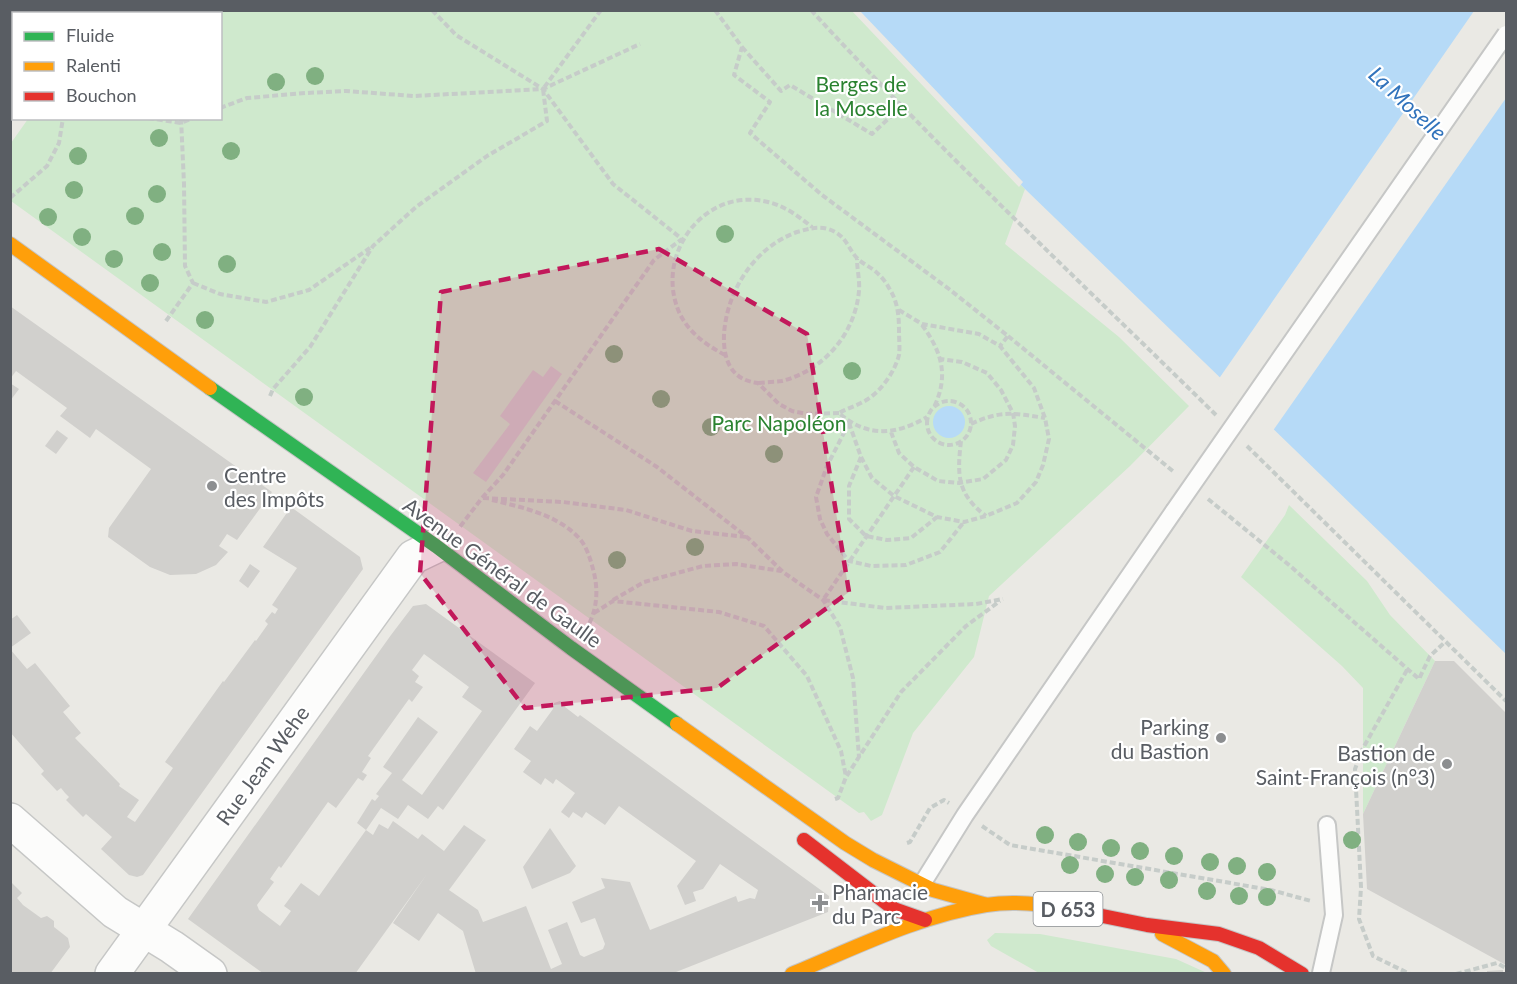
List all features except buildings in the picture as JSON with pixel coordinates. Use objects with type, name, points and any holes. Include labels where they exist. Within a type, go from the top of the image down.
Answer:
[{"type":"street","name":"Avenue Général de Gaulle","points":[[10,244],[272,432],[424,547],[845,843],[873,860],[933,890],[987,905]]},
{"type":"street","name":"Rue Jean Wehe","points":[[112,974],[424,547]]},
{"type":"street","points":[[10,820],[115,912],[172,947],[210,974]]},
{"type":"street","points":[[794,833],[894,909],[925,920]]},
{"type":"street","points":[[839,955],[870,932],[875,918],[873,892]]},
{"type":"street","name":"D 653","points":[[792,974],[925,920],[987,905],[1020,904],[1062,908],[1147,926],[1219,934],[1259,948],[1302,974]]},
{"type":"street","name":"D 653","points":[[1147,926],[1213,962],[1224,974]]},
{"type":"street","points":[[1315,974],[1323,973]]},
{"type":"lane","points":[[925,920],[922,884],[965,815],[1506,34]]},
{"type":"lane","points":[[1323,973],[1334,915],[1327,825]]},
{"type":"path","points":[[432,10],[456,35],[543,89],[612,184],[682,239]]},
{"type":"path","points":[[181,121],[185,266],[193,283],[220,294],[266,302],[309,290],[373,246],[416,207],[487,156],[547,121],[543,89],[601,10]]},
{"type":"path","points":[[715,10],[742,47],[781,91],[790,85],[872,134],[902,106]]},
{"type":"path","points":[[811,10],[859,63],[1223,423]]},
{"type":"path","points":[[222,107],[247,98],[306,93],[345,91],[414,96],[543,89],[640,44]]},
{"type":"path","points":[[742,47],[734,75],[770,102],[750,133],[822,195],[949,289],[1182,478]]},
{"type":"path","points":[[10,198],[47,166],[59,143],[63,120]]},
{"type":"path","points":[[424,547],[460,525],[503,475],[654,260],[682,239],[703,216],[722,205],[741,200],[767,201],[792,211],[812,227]]},
{"type":"path","points":[[812,227],[827,229],[841,235],[857,258],[859,290],[854,314],[837,346],[810,369],[782,381],[758,383],[738,378],[725,355],[724,334],[730,303],[739,282],[754,262],[770,247],[790,235],[812,227]]},
{"type":"path","points":[[682,239],[674,261],[672,288],[679,313],[692,332],[708,346],[725,355]]},
{"type":"path","points":[[268,399],[273,389],[310,347],[373,246]]},
{"type":"path","points":[[758,383],[779,404],[792,411],[807,414],[839,413],[868,399],[885,382],[899,353],[899,310],[890,289],[875,271],[857,258]]},
{"type":"path","points":[[165,323],[193,283]]},
{"type":"path","points":[[849,422],[861,457],[872,478],[894,496],[937,517],[964,522],[986,516],[1017,502],[1036,482],[1049,439],[1045,418],[1034,388],[1000,346],[979,334],[922,324],[899,310]]},
{"type":"path","points":[[839,413],[849,422],[866,430],[891,432],[909,428],[927,417],[941,391],[943,371],[933,341],[922,324]]},
{"type":"path","points":[[1000,346],[1008,336]]},
{"type":"path","points":[[891,432],[899,453],[914,467],[938,481],[960,483],[983,479],[1006,460],[1013,445],[1015,426],[1013,413],[1001,390],[987,373],[962,362],[940,359]]},
{"type":"path","points":[[555,401],[657,467],[748,538],[783,572],[823,600],[840,627],[853,678],[859,757]]},
{"type":"path","points":[[927,417],[929,432],[933,438],[947,444],[961,441],[966,436],[970,416],[961,404],[947,401],[933,407]]},
{"type":"path","points":[[970,424],[998,413],[1045,418]]},
{"type":"path","points":[[849,422],[827,466],[816,497],[820,519],[827,534],[849,561],[871,566],[906,565],[940,552],[964,522]]},
{"type":"path","points":[[1240,440],[1506,701]]},
{"type":"path","points":[[961,441],[958,462],[960,483],[971,504],[986,516]]},
{"type":"path","points":[[861,457],[849,486],[849,519],[866,536],[887,540],[911,538],[937,517]]},
{"type":"path","points":[[823,600],[914,467]]},
{"type":"path","points":[[1200,493],[1289,565],[1419,679],[1430,656],[1445,642]]},
{"type":"path","points":[[482,498],[563,502],[626,510],[692,531],[748,538]]},
{"type":"path","points":[[482,498],[537,511],[578,536],[589,555],[597,585],[594,612],[588,627]]},
{"type":"path","points":[[594,612],[644,582],[703,566],[736,564],[783,572]]},
{"type":"path","points":[[823,600],[885,608],[976,604],[1003,599],[966,626],[901,692],[846,777],[838,798],[828,800]]},
{"type":"path","points":[[613,601],[718,612],[764,626],[807,676],[841,751],[846,777]]},
{"type":"path","points":[[1407,670],[1362,750],[1355,769],[1361,887],[1359,919],[1373,956],[1410,974]]},
{"type":"path","points":[[873,860],[910,842],[930,808],[944,800],[1010,845],[1271,890],[1312,902],[1334,915]]},
{"type":"path","points":[[1456,974],[1497,963],[1506,968]]},
{"type":"highlighted area","points":[[659,249],[807,334],[849,592],[717,688],[525,708],[420,573],[441,292]]},
{"type":"green space","name":"Parc Napoléon","points":[[854,11],[1025,189],[1005,244],[1119,337],[1189,406],[1130,466],[989,596],[974,657],[913,733],[882,815],[871,821],[864,812],[859,813],[838,798],[11,201],[11,143],[27,120],[222,120],[222,12],[106,12]]},
{"type":"green space","points":[[1289,505],[1367,581],[1390,615],[1435,661],[1363,814],[1363,688],[1342,666],[1241,577],[1285,515]]},
{"type":"green space","points":[[995,933],[1040,934],[1176,959],[1207,973],[1039,973],[991,946],[987,940]]},
{"type":"water","name":"La Moselle","points":[[854,11],[1506,11],[1506,654],[1025,189]]},
{"type":"water","points":[[949,406],[960,411],[965,422],[960,433],[949,438],[938,433],[933,422],[938,411]]},
{"type":"pier","points":[[851,10],[860,11],[1023,182],[1019,187]]},
{"type":"pier","points":[[1474,11],[1506,11],[1506,98],[1272,432],[1218,380]]},
{"type":"traffic: fast","points":[[210,388],[436,546],[571,648],[677,724]]},
{"type":"traffic: slow","points":[[10,244],[210,388]]},
{"type":"traffic: slow","points":[[677,724],[845,843],[873,860],[933,890],[987,905]]},
{"type":"traffic: slow","points":[[792,974],[887,934],[961,910],[1006,903],[1038,904],[1068,909]]},
{"type":"traffic: slow","points":[[1162,934],[1213,961],[1224,974]]},
{"type":"traffic: jam","points":[[804,840],[894,909],[925,920]]},
{"type":"traffic: jam","points":[[1068,909],[1147,925],[1219,934],[1259,948],[1302,974]]},
{"type":"place","name":"Centre des Impôts","points":[[212,486]]},
{"type":"place","name":"Parking du Bastion","points":[[1221,738]]},
{"type":"place","name":"Bastion de Saint-François (n°3)","points":[[1447,764]]},
{"type":"place","name":"Pharmacie du Parc","points":[[820,903]]},
{"type":"park label","name":"Berges de la Moselle","points":[[861,95]]}]
